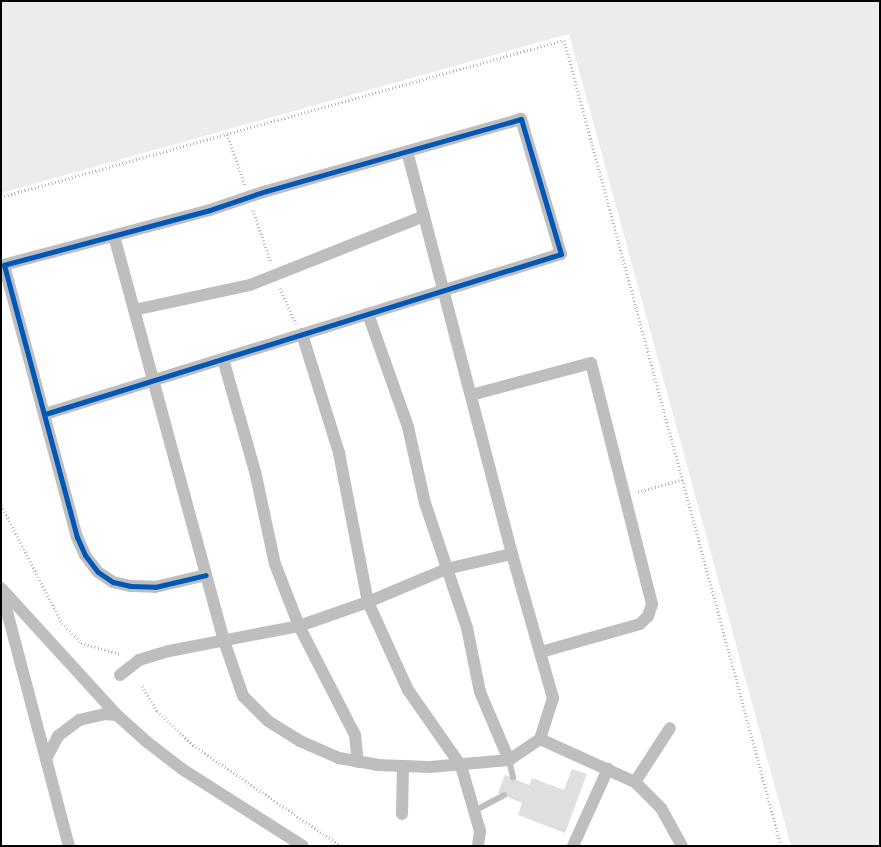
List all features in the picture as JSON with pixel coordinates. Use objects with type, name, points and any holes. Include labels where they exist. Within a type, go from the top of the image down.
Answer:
[{"type":"street","points":[[45,414],[561,254],[522,119],[114,236],[4,265],[77,537],[98,572],[114,582],[155,587],[206,575]]},
{"type":"street","points":[[114,236],[224,641],[244,696],[268,721],[327,755],[358,762],[403,767],[461,766],[509,760],[540,739],[553,698],[512,554],[407,151]]},
{"type":"street","points":[[134,310],[250,285],[424,216]]},
{"type":"street","points":[[368,314],[408,427],[425,503],[467,628],[480,692],[509,760]]},
{"type":"street","points":[[302,334],[339,454],[368,602],[408,690],[461,766],[480,831],[478,846]]},
{"type":"street","points":[[223,358],[255,471],[275,564],[300,626],[355,735],[358,762]]},
{"type":"street","points":[[471,395],[591,363],[623,496],[652,604],[648,616],[640,624],[541,652]]},
{"type":"street","points":[[120,675],[139,660],[169,651],[300,626],[368,602],[446,569],[512,554]]},
{"type":"street","points":[[1,588],[69,846]]},
{"type":"street","points":[[1,588],[117,715],[182,769],[303,846]]},
{"type":"street","points":[[1,634],[15,640]]},
{"type":"street","points":[[46,759],[58,736],[79,720],[104,714],[117,715]]},
{"type":"street","points":[[635,782],[670,728]]},
{"type":"street","points":[[540,739],[635,782],[662,808],[682,846]]},
{"type":"street","points":[[402,814],[403,767]]},
{"type":"street","points":[[573,846],[608,769]]},
{"type":"lane","points":[[509,760],[513,778]]},
{"type":"lane","points":[[474,811],[504,795]]},
{"type":"path","points":[[1,197],[564,40],[684,479],[781,846]]},
{"type":"path","points":[[227,134],[275,275],[302,334]]},
{"type":"path","points":[[623,496],[684,479]]},
{"type":"path","points":[[1,504],[62,623],[81,643],[121,654]]},
{"type":"path","points":[[142,686],[157,711],[193,745],[340,846]]},
{"type":"shaded area","points":[[1,1],[880,1],[880,846],[791,846],[569,34],[1,193]]},
{"type":"building","points":[[572,769],[587,774],[565,833],[518,815],[522,803],[498,793],[505,775],[529,785],[532,778],[564,790]]},
{"type":"cycle path","points":[[45,414],[561,254],[521,119],[266,191],[210,210],[4,265],[77,537],[85,555],[98,572],[113,582],[131,586],[155,587],[206,575]]}]
